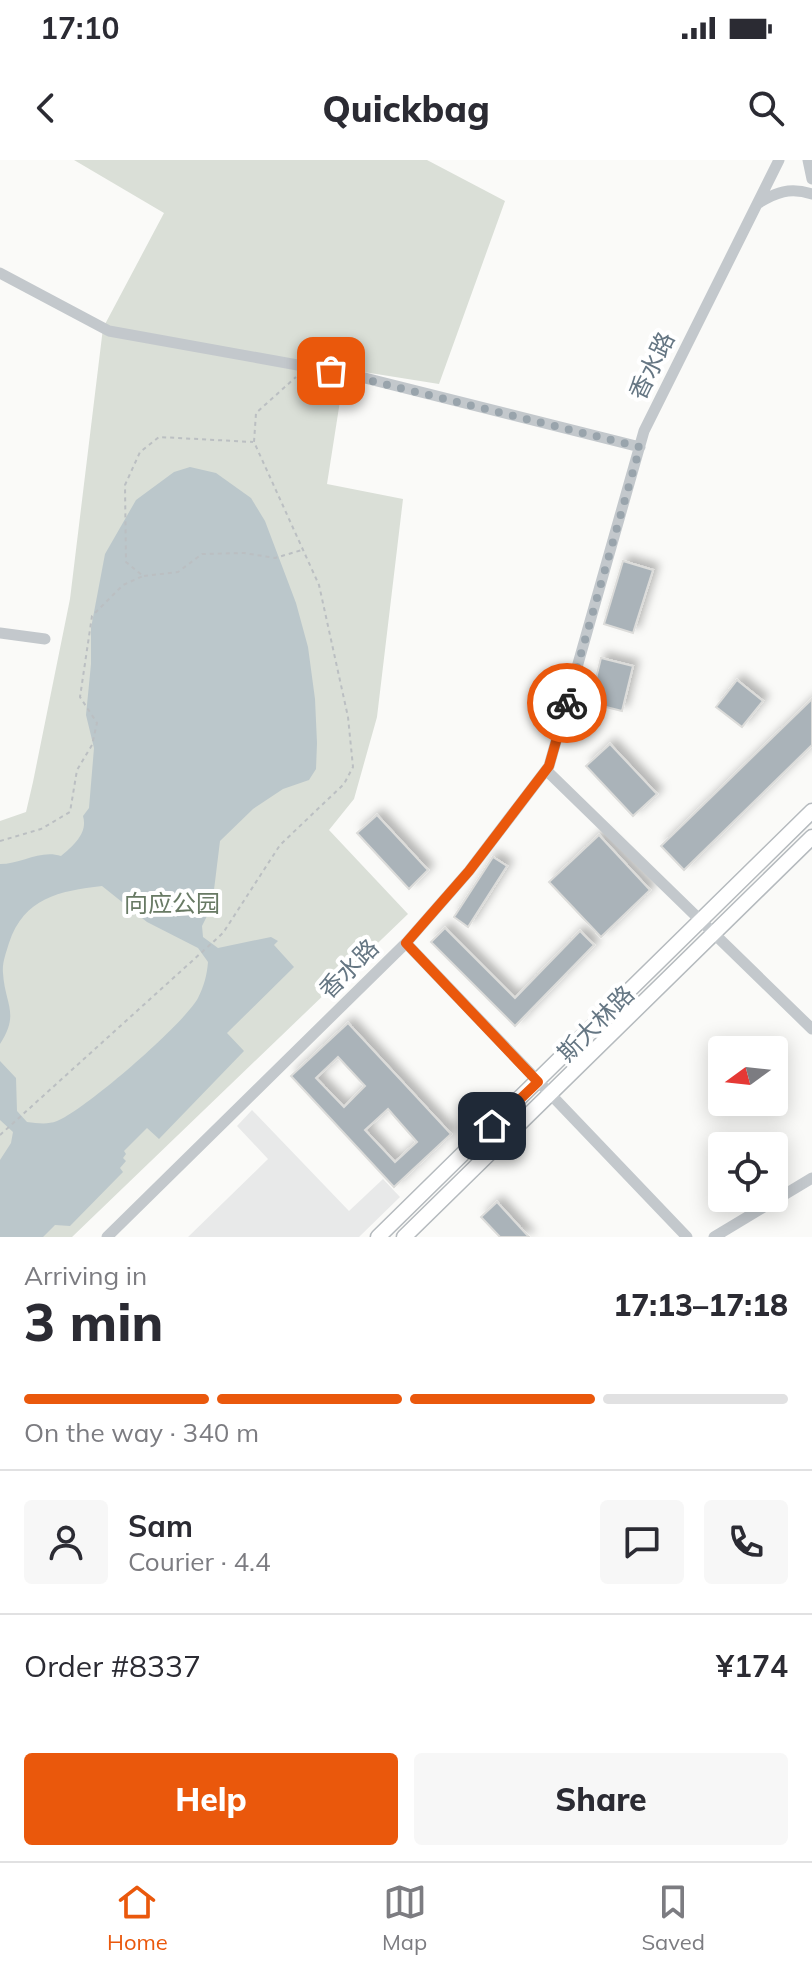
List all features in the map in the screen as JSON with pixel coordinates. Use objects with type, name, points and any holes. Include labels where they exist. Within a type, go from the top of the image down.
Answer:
[{"type":"main road","name":"斯大林路","points":[[378,1237],[812,811]]},
{"type":"main road","name":"斯大林路","points":[[404,1237],[812,837]]},
{"type":"street","name":"香水路","points":[[107,1237],[406,943],[469,871],[546,770],[644,431],[779,160]]},
{"type":"street","points":[[808,160],[812,179]]},
{"type":"street","points":[[757,204],[775,193],[797,189],[812,194]]},
{"type":"street","points":[[0,273],[109,331],[353,375],[640,447]]},
{"type":"street","points":[[0,633],[45,639]]},
{"type":"street","points":[[546,770],[812,1029]]},
{"type":"street","points":[[406,943],[687,1237]]},
{"type":"street","points":[[714,1237],[812,1178]]},
{"type":"path","points":[[0,1135],[223,933],[280,845],[344,784],[353,767],[348,717],[319,585],[254,442],[256,413],[281,387],[309,368]]},
{"type":"path","points":[[143,576],[126,562],[124,523],[125,485],[140,452],[159,437],[254,442]]},
{"type":"path","points":[[0,841],[41,829],[70,812],[77,770],[92,745],[97,723],[80,697],[92,616],[123,585],[143,576],[178,572],[202,554],[244,553],[275,558],[304,549]]},
{"type":"shaded area","points":[[190,467],[216,473],[251,498],[265,521],[296,603],[308,647],[317,743],[316,769],[309,780],[283,789],[253,809],[220,841],[212,906],[202,926],[203,937],[218,948],[271,937],[278,941],[274,945],[294,967],[227,1033],[244,1051],[159,1139],[147,1128],[124,1151],[126,1161],[120,1168],[123,1172],[70,1226],[55,1225],[43,1237],[0,1237],[0,1160],[11,1143],[13,1132],[0,1120],[0,1061],[16,1078],[17,1111],[27,1122],[57,1121],[89,1101],[155,1045],[189,1010],[204,985],[208,962],[198,948],[147,922],[102,886],[58,894],[24,916],[9,943],[3,969],[10,1016],[0,1044],[0,864],[38,855],[61,856],[82,833],[83,816],[89,808],[94,748],[86,715],[91,628],[105,554],[136,500],[174,472]]},
{"type":"shaded area","points":[[252,1110],[349,1211],[383,1179],[400,1197],[359,1237],[188,1237],[268,1159],[237,1126]]},
{"type":"green space","name":"向应公园","points":[[74,160],[427,160],[505,201],[439,384],[345,369],[327,484],[403,499],[377,717],[354,799],[329,830],[408,914],[72,1237],[0,1237],[0,821],[26,812],[33,782],[70,599],[103,328],[164,213]]},
{"type":"building","points":[[623,561],[653,570],[633,633],[604,624]]},
{"type":"building","points":[[601,658],[633,666],[622,711],[590,703]]},
{"type":"building","points":[[737,680],[763,701],[742,727],[716,707]]},
{"type":"building","points":[[812,699],[812,745],[684,870],[661,846]]},
{"type":"building","points":[[610,744],[657,794],[633,816],[586,766]]},
{"type":"building","points":[[377,815],[428,870],[409,889],[357,833]]},
{"type":"building","points":[[599,835],[650,890],[601,937],[549,882]]},
{"type":"building","points":[[493,857],[507,866],[468,927],[454,917]]},
{"type":"building","points":[[445,928],[515,998],[580,931],[594,945],[515,1026],[431,942]]},
{"type":"building","points":[[348,1023],[451,1134],[394,1187],[291,1076]],"holes":[[[338,1057],[365,1086],[344,1107],[316,1078]],[[388,1109],[417,1142],[395,1162],[365,1130]]]},
{"type":"building","points":[[497,1202],[529,1237],[500,1237],[481,1217]]},
{"type":"way so far","points":[[331,371],[640,447],[567,703]]},
{"type":"route","points":[[492,1126],[538,1082],[406,943],[469,871],[549,766],[567,703]]}]
